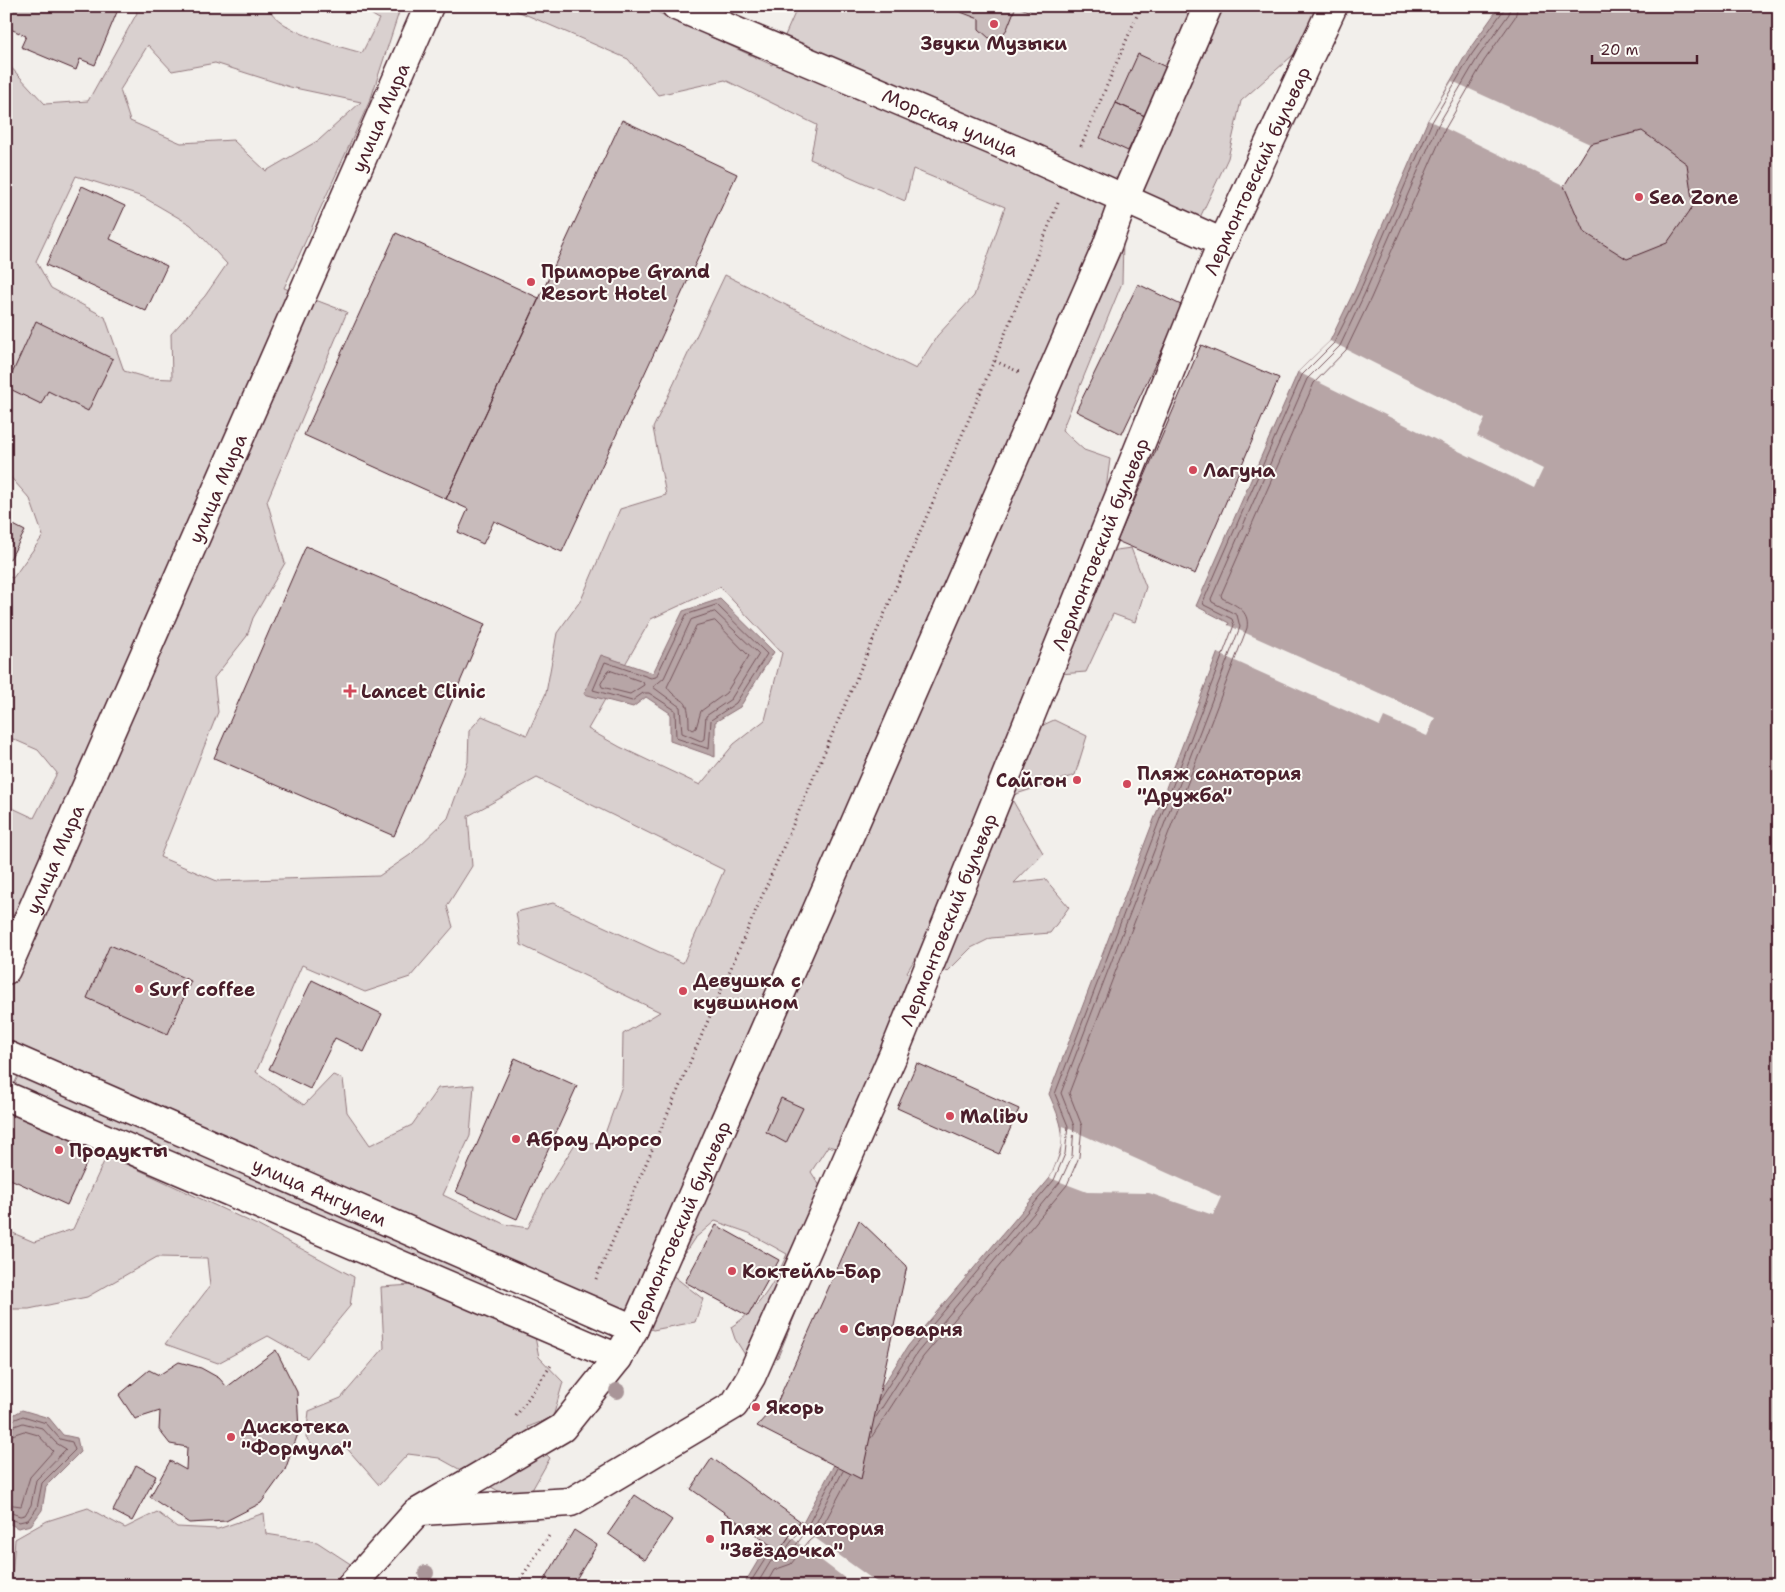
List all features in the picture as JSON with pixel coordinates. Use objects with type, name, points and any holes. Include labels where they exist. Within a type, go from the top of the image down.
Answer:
[{"type":"street","name":"улица Мира","points":[[6,970],[429,6]]},
{"type":"street","name":"Морская улица","points":[[676,6],[1069,173],[1223,243]]},
{"type":"street","name":"Лермонтовский бульвар","points":[[353,1585],[415,1514],[562,1428],[618,1358],[634,1329],[1107,246],[1124,199],[1208,6]]},
{"type":"street","name":"Лермонтовский бульвар","points":[[421,1511],[571,1502],[734,1405],[751,1376],[894,1053],[1223,243],[1332,6]]},
{"type":"street","name":"улица Ангулем","points":[[6,1055],[634,1329]]},
{"type":"street","name":"улица Ангулем","points":[[6,1096],[618,1358]]},
{"type":"path","points":[[583,1308],[994,361],[1052,222],[1069,173],[1141,6]]},
{"type":"path","points":[[515,1417],[570,1337]]},
{"type":"path","points":[[524,1586],[520,1581],[571,1502]]},
{"type":"shaded area","points":[[134,6],[267,6],[284,24],[296,31],[324,42],[362,53],[379,19],[358,6],[401,6],[371,98],[284,288],[347,312],[267,501],[285,563],[253,618],[247,636],[214,678],[218,712],[160,857],[217,881],[379,876],[410,855],[448,818],[468,762],[469,731],[482,716],[527,735],[546,693],[557,633],[581,600],[620,509],[666,495],[653,428],[725,275],[916,369],[937,336],[974,296],[1005,207],[913,169],[905,201],[810,159],[817,125],[725,80],[658,95],[628,59],[506,6],[644,6],[772,65],[798,6],[1320,6],[1318,33],[1241,101],[1228,158],[1196,226],[1124,199],[1122,283],[1062,430],[1084,450],[1110,459],[1105,497],[1109,551],[1131,548],[1146,587],[1135,622],[1113,614],[1086,672],[1060,674],[1024,734],[1054,720],[1087,736],[1075,775],[1010,796],[1043,853],[1014,883],[1045,879],[1069,907],[1050,933],[991,938],[971,948],[947,972],[920,950],[907,972],[932,991],[858,1154],[828,1146],[811,1172],[837,1212],[778,1357],[754,1369],[735,1339],[731,1327],[750,1312],[765,1295],[777,1276],[787,1254],[749,1233],[715,1221],[694,1239],[671,1274],[703,1299],[695,1322],[653,1330],[462,1245],[408,1214],[348,1197],[34,1059],[6,1037],[6,805],[34,818],[57,773],[38,750],[6,736],[6,576],[13,578],[43,536],[30,499],[6,472],[6,62],[45,104],[88,101],[137,13]],"holes":[[[148,45],[172,71],[215,63],[290,87],[361,102],[319,140],[266,171],[233,140],[181,143],[130,121],[120,90]],[[76,176],[143,197],[191,225],[227,264],[205,296],[171,334],[172,379],[148,378],[124,371],[105,317],[51,288],[36,261]],[[720,587],[782,653],[765,720],[734,744],[700,785],[620,747],[588,729],[651,619]],[[537,778],[724,870],[683,963],[553,903],[516,912],[521,945],[660,1012],[623,1034],[622,1086],[602,1142],[575,1144],[545,1192],[528,1228],[504,1224],[443,1195],[470,1136],[474,1085],[438,1088],[412,1125],[370,1145],[347,1112],[343,1079],[333,1075],[304,1105],[256,1072],[302,965],[365,992],[410,977],[453,927],[447,906],[472,866],[468,816]]]},
{"type":"shaded area","points":[[23,1065],[493,1271],[482,1295],[12,1089]]},
{"type":"shaded area","points":[[107,1155],[257,1225],[354,1277],[350,1306],[307,1358],[268,1336],[218,1363],[165,1344],[210,1286],[207,1258],[157,1257],[87,1297],[29,1309],[6,1309],[6,1230],[34,1242],[73,1229]]},
{"type":"shaded area","points":[[412,1285],[470,1298],[533,1327],[539,1357],[563,1382],[553,1417],[528,1427],[533,1442],[550,1458],[532,1490],[511,1498],[439,1458],[408,1454],[379,1485],[344,1445],[320,1454],[306,1438],[309,1411],[341,1398],[384,1348],[381,1287]]},
{"type":"shaded area","points":[[88,1508],[125,1528],[157,1512],[177,1527],[218,1529],[264,1513],[266,1534],[317,1542],[352,1565],[338,1586],[18,1586],[12,1577],[15,1539],[47,1521]]},
{"type":"water","points":[[1500,6],[1779,6],[1779,1586],[743,1586],[768,1544],[779,1551],[800,1521],[803,1523],[844,1446],[908,1346],[1050,1178],[1062,1145],[1062,1136],[1059,1118],[1049,1094],[1229,623],[1196,606],[1298,372],[1330,341],[1354,291],[1428,120],[1468,51]]},
{"type":"water","points":[[720,599],[774,652],[740,707],[715,722],[715,757],[670,741],[670,713],[646,697],[633,707],[584,694],[601,655],[653,673],[683,611]]},
{"type":"water","points":[[22,1410],[49,1418],[63,1435],[77,1438],[80,1452],[46,1486],[42,1510],[31,1525],[18,1528],[6,1522],[6,1419]]},
{"type":"pier","points":[[1452,81],[1590,144],[1642,131],[1687,164],[1693,206],[1667,243],[1627,259],[1584,232],[1564,186],[1428,120]]},
{"type":"pier","points":[[1330,341],[1485,419],[1477,436],[1543,469],[1534,488],[1298,372]]},
{"type":"pier","points":[[1226,624],[1435,718],[1427,736],[1384,717],[1380,726],[1215,652]]},
{"type":"pier","points":[[1063,1126],[1221,1197],[1213,1215],[1149,1193],[1087,1192],[1050,1178],[1061,1153]]},
{"type":"pier","points":[[797,1525],[882,1586],[855,1586],[789,1536]]},
{"type":"building","points":[[6,6],[103,6],[117,12],[95,65],[80,59],[76,70],[21,47],[26,36],[6,27]]},
{"type":"building","name":"Звуки Музыки","points":[[954,6],[1016,6],[1007,29],[1001,37],[989,38],[979,29],[979,19],[953,9]]},
{"type":"building","name":"Звуки Музыки","points":[[1016,6],[1035,6],[1028,11]]},
{"type":"building","points":[[1138,54],[1166,67],[1145,116],[1116,103]]},
{"type":"building","points":[[1116,103],[1145,116],[1128,151],[1100,138]]},
{"type":"building","points":[[622,120],[737,174],[562,552],[494,521],[483,544],[458,532],[468,509],[446,499]]},
{"type":"building","points":[[1642,131],[1687,164],[1693,206],[1667,243],[1627,259],[1584,232],[1564,186],[1590,144]]},
{"type":"building","points":[[82,186],[125,206],[110,239],[167,266],[146,311],[46,265]]},
{"type":"building","points":[[396,233],[539,298],[446,499],[304,435]]},
{"type":"building","points":[[1138,284],[1183,306],[1122,434],[1076,411]]},
{"type":"building","points":[[36,321],[113,359],[88,411],[48,391],[41,404],[6,387]]},
{"type":"building","points":[[1201,345],[1279,378],[1195,574],[1117,541]]},
{"type":"building","points":[[6,521],[25,531],[10,559],[6,557]]},
{"type":"building","name":"Lancet Clinic","points":[[306,546],[485,624],[394,836],[214,758]]},
{"type":"building","name":"Surf coffee","points":[[110,945],[191,981],[168,1034],[87,998]]},
{"type":"building","points":[[312,980],[382,1014],[364,1052],[335,1038],[310,1089],[269,1069]]},
{"type":"building","name":"Абрау Дюрсо","points":[[515,1058],[577,1086],[517,1219],[456,1192]]},
{"type":"building","points":[[917,1063],[1019,1109],[999,1154],[897,1108]]},
{"type":"building","points":[[781,1098],[803,1108],[786,1143],[766,1132]]},
{"type":"building","points":[[6,1109],[93,1149],[67,1205],[6,1177]]},
{"type":"building","points":[[859,1220],[907,1266],[861,1479],[757,1426],[776,1405]]},
{"type":"building","name":"Коктейль-Бар","points":[[716,1225],[779,1260],[748,1316],[685,1282]]},
{"type":"building","name":"Дискотека \"Формула\"","points":[[276,1350],[297,1392],[299,1431],[285,1470],[261,1503],[226,1521],[189,1523],[150,1497],[170,1461],[186,1470],[187,1447],[170,1444],[159,1430],[160,1411],[135,1419],[119,1395],[149,1370],[159,1375],[179,1362],[201,1368],[219,1378],[227,1387]]},
{"type":"building","points":[[712,1458],[800,1521],[779,1551],[691,1489]]},
{"type":"building","points":[[136,1465],[156,1476],[132,1521],[113,1511]]},
{"type":"building","points":[[635,1495],[672,1520],[645,1560],[608,1534]]},
{"type":"building","points":[[574,1530],[597,1545],[572,1586],[541,1586]]},
{"type":"place","name":"Звуки Музыки","points":[[994,24]]},
{"type":"place","name":"Sea Zone","points":[[1639,197]]},
{"type":"place","name":"Приморье Grand Resort Hotel","points":[[531,282]]},
{"type":"place","name":"Лагуна","points":[[1193,470]]},
{"type":"place","name":"Lancet Clinic","points":[[350,691]]},
{"type":"place","name":"Сайгон","points":[[1077,780]]},
{"type":"place","name":"Пляж санатория \"Дружба\"","points":[[1127,784]]},
{"type":"place","name":"Surf coffee","points":[[139,989]]},
{"type":"place","name":"Девушка с кувшином","points":[[683,991]]},
{"type":"place","name":"Malibu","points":[[950,1116]]},
{"type":"place","name":"Абрау Дюрсо","points":[[516,1139]]},
{"type":"place","name":"Продукты","points":[[59,1150]]},
{"type":"place","name":"Коктейль-Бар","points":[[732,1271]]},
{"type":"place","name":"Сыроварня","points":[[844,1329]]},
{"type":"place","name":"Якорь","points":[[756,1407]]},
{"type":"place","name":"Дискотека \"Формула\"","points":[[231,1437]]},
{"type":"place","name":"Пляж санатория \"Звёздочка\"","points":[[710,1539]]}]
